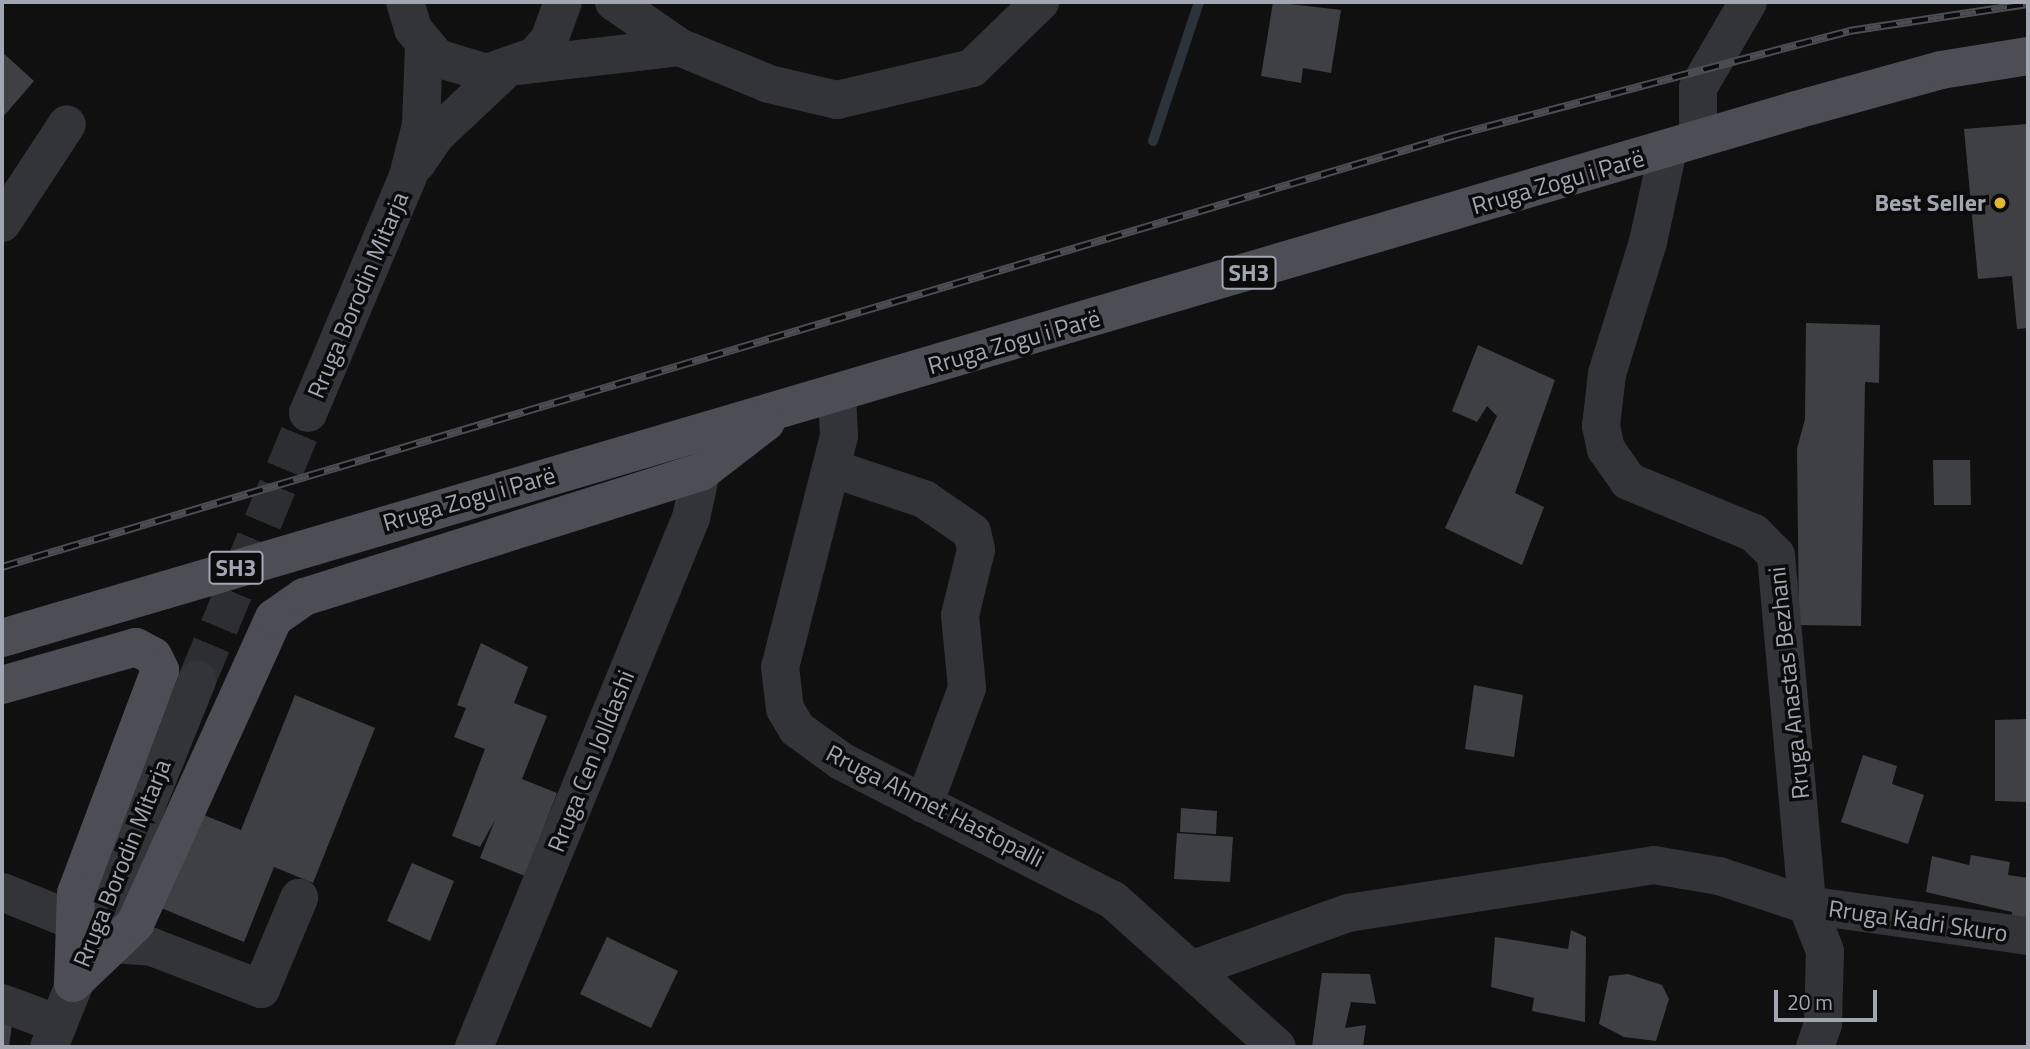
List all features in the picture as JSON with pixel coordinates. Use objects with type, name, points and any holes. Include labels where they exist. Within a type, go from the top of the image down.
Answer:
[{"type":"main road","name":"Rruga Zogu i Parë","points":[[2,638],[1941,70],[2028,56]]},
{"type":"main road","points":[[73,983],[135,924],[274,618],[304,597],[701,472],[780,411]]},
{"type":"main road","points":[[2,685],[136,647],[153,656],[160,670],[76,893],[73,983]]},
{"type":"street","name":"Rruga Borodin Mitarja","points":[[408,176],[435,136],[510,69],[549,40],[563,2]]},
{"type":"street","points":[[614,2],[679,47],[769,84],[837,100],[972,68],[1040,2]]},
{"type":"street","name":"Rruga Anastas Bezhani","points":[[1748,2],[1699,88],[1683,145],[1648,242],[1607,373],[1601,426],[1606,449],[1628,481],[1754,533],[1776,555],[1807,905],[1825,951],[1823,1024],[1815,1047]]},
{"type":"street","name":"Rruga Borodin Mitarja","points":[[308,413],[408,176],[421,125],[409,20]]},
{"type":"street","points":[[409,20],[461,69],[510,69],[679,47]]},
{"type":"street","points":[[2,223],[66,124]]},
{"type":"street","name":"Rruga Ahmet Hastopalli","points":[[837,394],[842,418],[780,667],[785,709],[816,746],[1113,900],[1277,1047]]},
{"type":"street","points":[[831,468],[924,499],[972,532],[976,550],[960,615],[967,688],[925,804]]},
{"type":"street","name":"Rruga Cen Jolldashi","points":[[474,1047],[691,518],[701,472]]},
{"type":"street","name":"Rruga Borodin Mitarja","points":[[54,1036],[73,983],[197,680]]},
{"type":"street","name":"Rruga Kadri Skuro","points":[[1193,969],[1348,912],[1654,865],[1719,876],[1807,905],[2028,936]]},
{"type":"street","points":[[2,892],[74,921]]},
{"type":"street","points":[[113,944],[152,947],[261,989],[299,898]]},
{"type":"street","points":[[2,1003],[54,1036]]},
{"type":"building","points":[[1273,2],[1341,10],[1331,73],[1303,68],[1301,83],[1261,76]]},
{"type":"building","points":[[2,52],[34,81],[2,118]]},
{"type":"building","name":"Best Seller","points":[[2028,124],[2028,328],[2017,329],[2012,276],[1978,279],[1964,129]]},
{"type":"building","points":[[1806,323],[1880,325],[1879,383],[1865,382],[1861,626],[1799,625],[1797,449],[1805,419]]},
{"type":"building","points":[[1478,345],[1555,380],[1515,493],[1544,507],[1522,565],[1445,528],[1497,416],[1487,406],[1477,422],[1452,411]]},
{"type":"building","points":[[1933,460],[1970,460],[1971,505],[1934,505]]},
{"type":"building","points":[[481,643],[528,667],[514,703],[547,716],[522,779],[557,793],[525,876],[480,858],[495,820],[480,847],[452,836],[485,749],[454,737],[466,708],[457,705]]},
{"type":"building","points":[[1474,685],[1523,695],[1514,757],[1465,749]]},
{"type":"building","points":[[295,695],[375,728],[313,883],[274,867],[244,942],[161,908],[199,813],[241,830]]},
{"type":"building","points":[[2028,719],[2028,802],[1995,801],[1995,720]]},
{"type":"building","points":[[1863,755],[1897,766],[1892,784],[1924,795],[1908,844],[1841,822]]},
{"type":"building","points":[[1181,808],[1217,811],[1216,834],[1180,832]]},
{"type":"building","points":[[1177,833],[1233,837],[1230,882],[1174,879]]},
{"type":"building","points":[[1971,855],[2010,862],[2008,875],[2028,878],[2028,923],[2012,921],[2012,912],[1926,892],[1932,856],[1969,865]]},
{"type":"building","points":[[412,863],[454,881],[430,941],[387,921]]},
{"type":"building","points":[[1571,930],[1586,937],[1585,1022],[1532,1011],[1534,998],[1491,987],[1495,937],[1568,949]]},
{"type":"building","points":[[607,937],[678,971],[651,1028],[580,994]]},
{"type":"building","points":[[1322,973],[1370,974],[1376,1004],[1351,1002],[1345,1028],[1366,1025],[1363,1047],[1312,1047]]},
{"type":"building","points":[[1628,974],[1662,985],[1669,999],[1656,1041],[1624,1037],[1599,1024],[1609,976]]},
{"type":"building","points":[[2,1019],[12,1023],[9,1047],[2,1047]]},
{"type":"waterway","points":[[1153,141],[1199,2]]},
{"type":"tunnel","points":[[197,680],[308,413]]},
{"type":"railway","points":[[2,567],[1456,135],[1849,31],[2028,4]]},
{"type":"place","name":"Best Seller","points":[[2000,203]]}]
